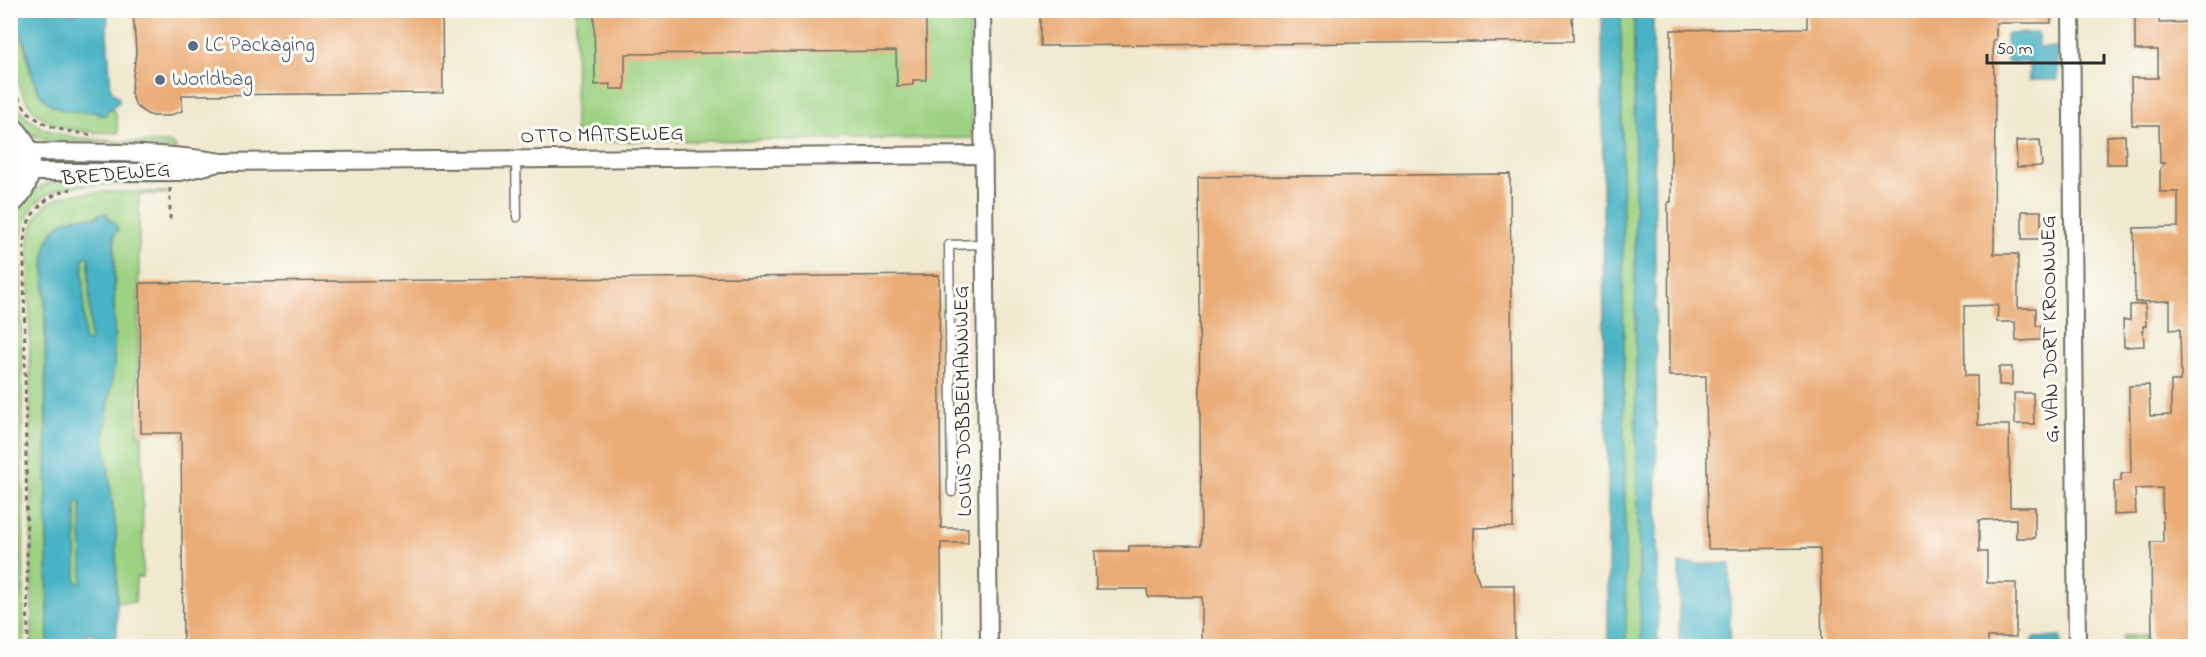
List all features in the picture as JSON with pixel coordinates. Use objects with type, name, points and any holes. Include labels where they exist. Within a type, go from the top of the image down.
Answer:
[{"type":"main road","points":[[10,128],[20,137],[18,161],[21,192],[10,203]]},
{"type":"street","name":"LOUIS DOBBELMANNWEG","points":[[982,10],[989,646]]},
{"type":"street","name":"G. VAN DORT KROONWEG","points":[[2071,10],[2077,646]]},
{"type":"street","name":"OTTO MATSEWEG","points":[[18,161],[110,151],[180,155],[222,162],[983,155]]},
{"type":"street","name":"OTTO MATSEWEG","points":[[18,161],[180,172],[222,162]]},
{"type":"lane","points":[[516,159],[517,217]]},
{"type":"lane","points":[[952,492],[949,245],[984,244]]},
{"type":"path","name":"BREDEWEG","points":[[10,71],[15,92],[26,110],[36,120],[61,131],[100,136]]},
{"type":"path","name":"BREDEWEG","points":[[162,188],[180,187],[180,172]]},
{"type":"path","points":[[170,188],[170,218],[176,219]]},
{"type":"path","name":"BREDEWEG","points":[[28,646],[24,267],[26,228],[37,209],[49,197],[65,190],[80,189]]},
{"type":"green space","points":[[10,11],[22,35],[32,78],[47,101],[65,110],[106,115],[106,112],[112,108],[116,115],[118,133],[80,131],[58,126],[42,118],[31,107],[22,93],[13,61]]},
{"type":"green space","points":[[576,11],[970,11],[972,138],[575,142]]},
{"type":"green space","points":[[1621,11],[1634,11],[1636,432],[1641,646],[1626,646]]},
{"type":"green space","points":[[10,90],[25,115],[46,130],[72,137],[171,143],[176,150],[107,142],[44,140],[11,120]]},
{"type":"green space","points":[[63,179],[176,180],[171,184],[70,187],[46,195],[28,214],[23,229],[20,261],[24,646],[11,646],[11,215],[33,192]]},
{"type":"green space","points":[[95,192],[167,192],[139,195],[138,434],[142,434],[143,577],[136,577],[135,602],[117,602],[116,531],[104,436],[114,366],[115,231],[107,214],[62,223],[56,227],[48,240],[44,263],[48,646],[32,646],[29,242],[33,226],[39,213],[47,204],[68,195]]},
{"type":"green space","points":[[83,257],[89,257],[90,343],[85,342],[84,338]]},
{"type":"green space","points":[[82,502],[82,583],[76,583],[76,503]]},
{"type":"green space","points":[[2146,635],[2147,646],[2123,646],[2123,636]]},
{"type":"water","points":[[12,11],[70,11],[70,14],[75,14],[76,11],[108,11],[111,90],[119,98],[119,102],[106,112],[106,115],[97,115],[97,112],[68,111],[46,101],[35,84],[24,41]]},
{"type":"water","points":[[1602,11],[1621,11],[1626,646],[1608,646]]},
{"type":"water","points":[[1634,11],[1653,11],[1658,646],[1641,646],[1636,432]]},
{"type":"water","points":[[2038,33],[2039,47],[2057,48],[2058,80],[2029,80],[2029,62],[2007,62],[2006,34]]},
{"type":"water","points":[[98,214],[107,214],[107,218],[114,222],[118,230],[114,234],[114,366],[104,436],[116,531],[117,646],[93,646],[93,633],[88,633],[87,646],[48,646],[45,251],[53,232],[63,222],[77,218],[98,217]],"holes":[[[83,257],[89,257],[90,342],[85,342],[84,338]],[[81,502],[82,582],[81,583],[76,582],[76,503]]]},
{"type":"water","points":[[1679,564],[1730,564],[1730,646],[1679,646]]},
{"type":"water","points":[[2061,637],[2062,646],[2030,646],[2034,638]]},
{"type":"building","points":[[133,10],[442,10],[443,93],[182,95],[182,111],[168,116],[153,116],[136,106],[131,93],[136,52]]},
{"type":"building","points":[[594,10],[926,10],[926,80],[913,80],[913,85],[897,86],[896,51],[625,54],[625,89],[610,89],[610,84],[595,85]]},
{"type":"building","points":[[1040,10],[1572,10],[1573,41],[1040,46]]},
{"type":"building","points":[[1807,10],[2051,10],[2051,23],[1996,23],[1996,40],[1993,40],[1994,254],[2018,254],[2018,308],[2036,308],[2036,326],[2041,326],[2041,340],[2016,341],[2015,322],[1997,322],[1998,305],[1964,306],[1965,376],[1977,376],[1978,425],[2009,425],[2010,507],[2035,507],[2035,538],[2016,538],[2016,519],[1979,520],[1979,552],[1987,552],[1987,583],[2016,583],[2016,637],[1988,637],[1988,646],[1822,646],[1820,548],[1708,549],[1706,376],[1669,376],[1668,202],[1671,202],[1671,30],[1807,28]]},
{"type":"building","points":[[2135,10],[2159,10],[2159,23],[2196,22],[2196,646],[2152,646],[2151,542],[2163,542],[2162,488],[2135,489],[2136,514],[2114,515],[2114,481],[2121,481],[2121,473],[2131,473],[2129,386],[2149,385],[2150,416],[2171,415],[2171,381],[2180,381],[2181,375],[2180,329],[2170,330],[2170,301],[2135,302],[2134,228],[2178,227],[2178,192],[2160,192],[2160,169],[2165,163],[2160,163],[2159,125],[2132,125],[2131,78],[2158,78],[2158,50],[2135,50]]},
{"type":"building","points":[[2125,135],[2126,164],[2107,164],[2107,136]]},
{"type":"building","points":[[2040,140],[2042,166],[2017,167],[2016,141]]},
{"type":"building","points":[[1510,174],[1513,527],[1474,528],[1474,568],[1480,585],[1514,585],[1515,646],[1202,646],[1202,597],[1148,597],[1147,589],[1096,589],[1095,551],[1129,551],[1129,546],[1201,545],[1198,177]]},
{"type":"building","points":[[2022,211],[2041,211],[2041,239],[2022,239]]},
{"type":"building","points":[[939,275],[941,528],[968,528],[968,543],[941,543],[942,646],[183,646],[181,433],[141,433],[140,283]]},
{"type":"building","points":[[2145,304],[2144,346],[2124,347],[2123,320],[2130,320],[2130,305]]},
{"type":"building","points":[[1999,367],[2012,367],[2012,385],[1999,385]]},
{"type":"building","points":[[2014,393],[2033,393],[2034,424],[2015,424]]},
{"type":"place","name":"LC Packaging","points":[[193,46]]},
{"type":"place","name":"Worldbag","points":[[160,80]]}]
